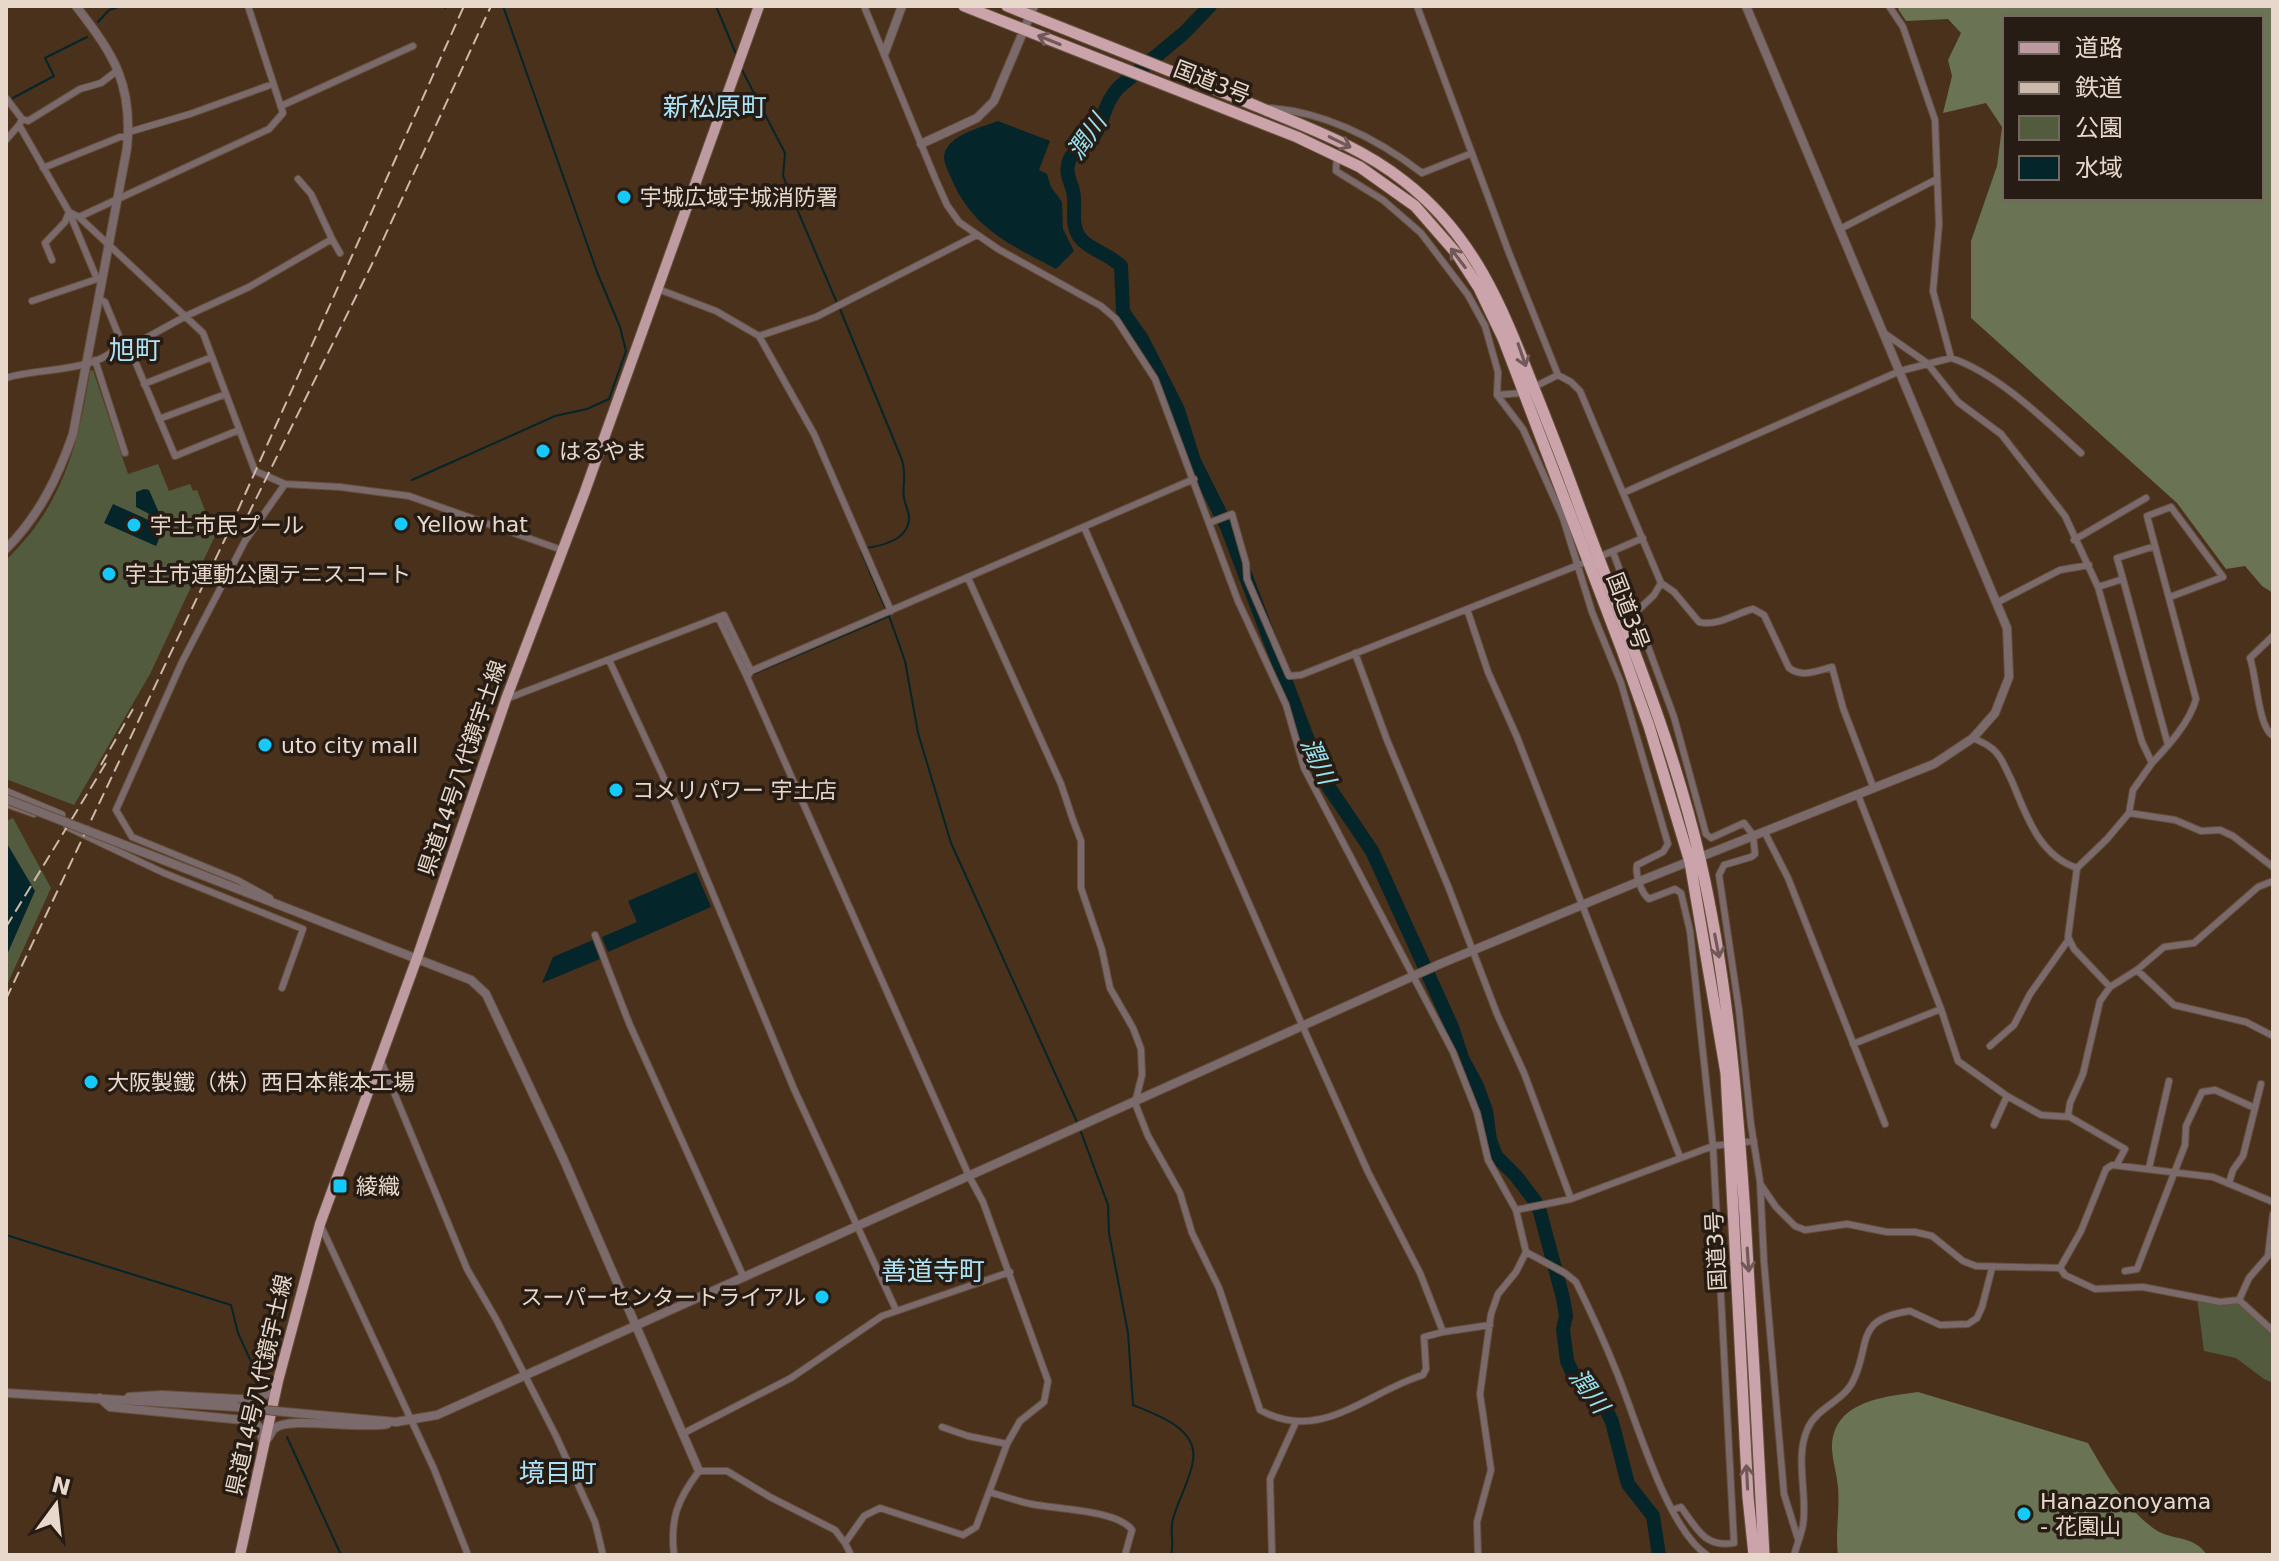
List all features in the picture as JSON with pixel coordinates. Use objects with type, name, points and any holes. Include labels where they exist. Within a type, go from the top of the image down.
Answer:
[{"type":"highway","name":"国道3号","points":[[964,6],[1297,137],[1360,167],[1415,206],[1457,254],[1479,288],[1528,390]]},
{"type":"highway","name":"国道3号","points":[[1007,6],[1032,11],[1340,141],[1368,156],[1405,181],[1434,208],[1480,265],[1512,330],[1528,390],[1588,561],[1646,683],[1695,860],[1728,1008],[1748,1497],[1754,1555]]},
{"type":"highway","name":"国道3号","points":[[1735,1143],[1764,1555]]},
{"type":"main road","name":"県道14号八代鏡宇土線","points":[[240,1555],[278,1381],[320,1224],[417,958],[506,699],[759,6]]},
{"type":"street","points":[[6,549],[28,524],[62,467],[73,434],[91,362],[99,280],[118,198],[128,135],[127,104],[118,70],[101,37],[76,6]]},
{"type":"street","points":[[79,217],[269,129],[283,113],[248,6]]},
{"type":"street","points":[[864,6],[947,205],[959,222],[998,249],[1101,306],[1116,319],[1155,379],[1212,522],[1238,601],[1286,705],[1304,768],[1453,1052],[1477,1113],[1488,1160],[1519,1210],[1526,1252],[1516,1272],[1498,1294],[1492,1309],[1481,1383],[1480,1408],[1491,1470],[1477,1522],[1478,1555]]},
{"type":"street","points":[[885,52],[902,6]]},
{"type":"street","points":[[264,1446],[272,1431],[293,1422],[373,1427],[437,1415],[1440,964],[1934,764],[1973,738],[1995,713],[2009,677],[2007,628],[1746,6]]},
{"type":"street","points":[[1420,7],[1472,153],[1558,375],[1580,391],[1661,583],[1674,592],[1699,622],[1705,624],[1753,609],[1759,610],[1771,627],[1789,668],[1796,673],[1802,675],[1832,667],[1843,708],[1874,789]]},
{"type":"street","points":[[1892,7],[1903,27],[1935,120],[1939,224],[1933,291],[1951,358]]},
{"type":"street","points":[[921,144],[964,125],[986,110],[1001,87],[1032,11]]},
{"type":"street","points":[[281,106],[413,46]]},
{"type":"street","points":[[6,140],[20,122],[28,121],[80,89],[101,83],[118,70]]},
{"type":"street","points":[[43,168],[120,137],[273,84]]},
{"type":"street","points":[[6,98],[69,212],[99,280]]},
{"type":"street","points":[[1259,107],[1286,110],[1342,126],[1388,149],[1422,173],[1472,153]]},
{"type":"street","points":[[1337,155],[1336,171],[1408,219],[1444,261],[1485,326],[1494,353],[1499,385],[1497,395],[1523,429],[1563,518],[1588,561],[1592,612],[1621,683],[1668,844],[1663,852],[1637,865],[1644,895],[1649,899],[1675,889],[1681,893],[1690,931],[1713,1146],[1734,1543],[1718,1546],[1700,1532],[1681,1507],[1672,1510]]},
{"type":"street","points":[[298,179],[311,194],[340,253]]},
{"type":"street","points":[[1840,229],[1937,179]]},
{"type":"street","points":[[69,212],[79,217],[203,333],[255,471],[285,484],[409,496],[562,550]]},
{"type":"street","points":[[52,260],[45,243],[65,222],[69,212]]},
{"type":"street","points":[[759,336],[816,317],[977,235]]},
{"type":"street","points":[[124,341],[135,344],[249,287],[332,239]]},
{"type":"street","points":[[32,301],[99,280]]},
{"type":"street","points":[[658,289],[716,311],[759,336],[814,434],[891,611]]},
{"type":"street","points":[[98,298],[105,302],[175,456],[239,430]]},
{"type":"street","points":[[1884,333],[1927,363],[1958,402],[2001,434],[2065,516],[2098,587],[2142,742],[2152,763]]},
{"type":"street","points":[[6,378],[91,362],[124,341]]},
{"type":"street","points":[[144,384],[212,357]]},
{"type":"street","points":[[1623,493],[1900,371],[1951,358],[1968,364],[2015,397],[2081,453]]},
{"type":"street","points":[[91,362],[125,453]]},
{"type":"street","points":[[1497,395],[1528,390],[1558,375]]},
{"type":"street","points":[[159,419],[226,394]]},
{"type":"street","points":[[749,674],[1194,479]]},
{"type":"street","points":[[285,484],[245,541],[182,662],[116,810],[132,837],[237,880],[297,913]]},
{"type":"street","points":[[2074,540],[2146,498]]},
{"type":"street","points":[[1990,1046],[2014,1025],[2030,994],[2069,939],[2077,868],[2129,813],[2133,790],[2168,745],[2196,699],[2147,516],[2171,507],[2223,577],[2170,597]]},
{"type":"street","points":[[1212,522],[1232,514],[1246,563],[1247,579],[1289,676],[1301,675],[1643,538]]},
{"type":"street","points":[[1084,527],[1303,1027],[1368,1172],[1420,1273],[1443,1332]]},
{"type":"street","points":[[2155,546],[2117,558],[2168,745]]},
{"type":"street","points":[[1613,552],[1674,717],[1706,834],[1711,838],[1744,823],[1753,835],[1755,854],[1724,865],[1719,875],[1760,1181],[1784,1494],[1798,1539]]},
{"type":"street","points":[[1998,602],[2060,570],[2089,565]]},
{"type":"street","points":[[968,578],[1061,784],[1081,841],[1081,888],[1102,950],[1110,988],[1141,1049],[1142,1075],[1135,1103],[1148,1136],[1180,1193],[1192,1233],[1219,1288],[1260,1410],[1296,1422],[1325,1419],[1343,1413],[1402,1381],[1423,1375],[1426,1369],[1424,1337],[1490,1325]]},
{"type":"street","points":[[2098,587],[2123,579]]},
{"type":"street","points":[[1635,613],[1654,595],[1661,583]]},
{"type":"street","points":[[1467,609],[1488,672],[1517,737],[1680,1157]]},
{"type":"street","points":[[506,699],[724,615],[983,1202],[1048,1381],[1044,1402],[1020,1421],[1007,1444],[976,1527],[968,1534],[880,1508],[864,1516],[845,1543]]},
{"type":"street","points":[[2273,636],[2250,658],[2256,673],[2262,722],[2268,734],[2273,736]]},
{"type":"street","points":[[1355,653],[1387,740],[1524,1073],[1571,1199]]},
{"type":"street","points":[[609,660],[674,800],[794,1089],[896,1310]]},
{"type":"street","points":[[1973,738],[1992,748],[2002,761],[2036,834],[2049,853],[2062,863],[2077,868]]},
{"type":"street","points":[[6,792],[61,815]]},
{"type":"street","points":[[1858,795],[1958,1061],[2007,1096],[2041,1115],[2070,1117],[2125,1149],[2117,1164]]},
{"type":"street","points":[[6,801],[417,958],[471,980],[486,994],[563,1158],[699,1471]]},
{"type":"street","points":[[6,801],[164,873],[303,929],[282,988]]},
{"type":"street","points":[[2129,813],[2175,820],[2201,831],[2220,830],[2233,836],[2273,867]]},
{"type":"street","points":[[1764,831],[1788,878],[1885,1124]]},
{"type":"street","points":[[2070,1117],[2070,1103],[2083,1074],[2100,1001],[2110,987],[2137,970],[2164,947],[2194,943],[2258,887],[2273,881]]},
{"type":"street","points":[[595,935],[629,1023],[744,1278]]},
{"type":"street","points":[[2069,939],[2074,949],[2110,987]]},
{"type":"street","points":[[2137,970],[2174,1005],[2246,1022],[2273,1036]]},
{"type":"street","points":[[1853,1044],[1941,1009]]},
{"type":"street","points":[[380,1058],[467,1269],[556,1436],[595,1522],[603,1555]]},
{"type":"street","points":[[2149,1168],[2169,1081]]},
{"type":"street","points":[[2229,1183],[2233,1170],[2243,1156],[2261,1084]]},
{"type":"street","points":[[2125,1271],[2137,1269],[2139,1265],[2185,1145],[2186,1126],[2202,1092],[2215,1090],[2255,1108]]},
{"type":"street","points":[[1994,1125],[2007,1096]]},
{"type":"street","points":[[1519,1210],[1571,1199],[1713,1146],[1754,1141]]},
{"type":"street","points":[[2060,1268],[2081,1231],[2106,1169],[2117,1164],[2213,1177],[2273,1202]]},
{"type":"street","points":[[1760,1181],[1776,1207],[1795,1226],[1805,1230],[1847,1224],[1887,1232],[1915,1232],[1932,1236],[1963,1261],[1992,1268],[2060,1268]]},
{"type":"street","points":[[2239,1300],[2249,1278],[2268,1256],[2273,1214]]},
{"type":"street","points":[[320,1224],[434,1469],[468,1555]]},
{"type":"street","points":[[1526,1252],[1576,1282],[1617,1371],[1672,1510],[1694,1545],[1707,1555]]},
{"type":"street","points":[[1794,1555],[1803,1524],[1802,1453],[1807,1428],[1854,1381],[1866,1333],[1888,1317],[1910,1311],[1940,1325],[1968,1324],[1977,1318],[1982,1307],[1992,1268]]},
{"type":"street","points":[[2060,1268],[2065,1275],[2095,1289],[2143,1287],[2220,1302],[2239,1300],[2273,1331]]},
{"type":"street","points":[[682,1434],[791,1378],[882,1316],[1010,1272]]},
{"type":"street","points":[[121,1400],[162,1395],[256,1400],[267,1394],[278,1381]]},
{"type":"street","points":[[6,1393],[237,1407],[396,1422]]},
{"type":"street","points":[[100,1398],[110,1407],[253,1421],[260,1428],[264,1446]]},
{"type":"street","points":[[1272,1555],[1270,1479],[1296,1422]]},
{"type":"street","points":[[942,1427],[1007,1444]]},
{"type":"street","points":[[699,1471],[727,1471],[835,1530],[851,1555]]},
{"type":"street","points":[[674,1555],[672,1533],[678,1500],[699,1471]]},
{"type":"street","points":[[989,1492],[1126,1523],[1132,1530],[1125,1555]]},
{"type":"green space","points":[[1900,6],[2273,6],[2273,593],[2262,586],[2245,566],[2226,569],[2177,503],[1971,318],[1971,241],[1997,166],[2002,127],[1986,103],[1943,113],[1952,76],[1948,60],[1961,33],[1948,19],[1906,21],[1898,9]]},
{"type":"green space","points":[[93,370],[128,474],[158,464],[169,491],[190,484],[193,491],[197,490],[215,536],[150,674],[74,805],[6,779],[6,560],[41,518],[65,473],[80,424],[90,371]]},
{"type":"green space","points":[[13,818],[51,888],[6,987],[6,821]]},
{"type":"green space","points":[[2197,1298],[2239,1300],[2273,1331],[2273,1383],[2236,1358],[2204,1351]]},
{"type":"green space","points":[[1918,1392],[2088,1443],[2116,1488],[2142,1519],[2160,1532],[2195,1543],[2207,1555],[1838,1555],[1838,1487],[1832,1450],[1840,1421],[1849,1412],[1874,1400]]},
{"type":"water","points":[[998,121],[1050,141],[1039,170],[1047,174],[1051,187],[1062,202],[1063,229],[1074,251],[1056,269],[1006,241],[979,220],[958,192],[946,165],[945,152],[954,140]]},
{"type":"water","points":[[149,490],[160,515],[157,518],[136,507],[136,492]]},
{"type":"water","name":"宇土市民プール","points":[[113,504],[164,527],[156,546],[104,523]]},
{"type":"water","points":[[6,842],[35,891],[6,957]]},
{"type":"water","points":[[696,872],[711,907],[608,952],[602,937],[637,922],[628,901]]},
{"type":"water","points":[[593,940],[600,959],[542,983],[553,957]]},
{"type":"waterway","points":[[98,22],[109,10],[122,6]]},
{"type":"waterway","points":[[412,480],[555,416],[587,409],[609,399],[626,351],[620,327],[597,272],[503,6]]},
{"type":"waterway","points":[[716,6],[736,54]]},
{"type":"waterway","name":"潤川","points":[[1210,6],[1184,33],[1119,87],[1094,136],[1071,157],[1068,173],[1074,197],[1075,228],[1085,243],[1121,266],[1123,312],[1142,339],[1178,410],[1194,461],[1227,527],[1322,777],[1372,851],[1477,1086],[1496,1156],[1516,1176],[1540,1212],[1563,1298],[1567,1361],[1573,1374],[1598,1395],[1605,1407],[1612,1422],[1628,1484],[1653,1516],[1659,1555]]},
{"type":"waterway","points":[[13,98],[54,76],[45,58],[87,37]]},
{"type":"waterway","points":[[741,68],[785,153],[783,176],[837,303]]},
{"type":"waterway","points":[[840,309],[904,471],[908,524],[895,540],[867,548]]},
{"type":"waterway","points":[[861,551],[885,607]]},
{"type":"waterway","points":[[753,674],[889,616],[905,661],[918,733],[951,843],[1077,1122]]},
{"type":"waterway","points":[[1081,1132],[1108,1205],[1109,1233],[1128,1333],[1133,1405],[1173,1424],[1189,1439],[1193,1449],[1192,1467],[1172,1524],[1171,1555]]},
{"type":"waterway","points":[[6,1235],[231,1305],[238,1333],[263,1388]]},
{"type":"waterway","points":[[287,1437],[341,1555]]},
{"type":"railway","points":[[6,999],[225,539],[464,6]]},
{"type":"railway","points":[[248,515],[371,266],[491,6]]},
{"type":"railway","points":[[101,765],[133,709]]},
{"type":"railway","points":[[6,927],[109,758]]},
{"type":"place","name":"宇城広域宇城消防署","points":[[624,197]]},
{"type":"place","name":"はるやま","points":[[543,451]]},
{"type":"place","name":"Yellow hat","points":[[401,524]]},
{"type":"place","name":"宇土市民プール","points":[[134,525]]},
{"type":"place","name":"宇土市運動公園テニスコート","points":[[109,574]]},
{"type":"place","name":"uto city mall","points":[[265,745]]},
{"type":"place","name":"コメリパワー 宇土店","points":[[616,790]]},
{"type":"place","name":"大阪製鐵（株）西日本熊本工場","points":[[91,1082]]},
{"type":"place","name":"綾織","points":[[340,1186]]},
{"type":"place","name":"スーパーセンタートライアル","points":[[822,1297]]},
{"type":"place","name":"Hanazonoyama - 花園山","points":[[2024,1514]]},
{"type":"district","name":"新松原町","points":[[715,107]]},
{"type":"district","name":"旭町","points":[[135,350]]},
{"type":"district","name":"善道寺町","points":[[933,1271]]},
{"type":"district","name":"境目町","points":[[558,1473]]}]
